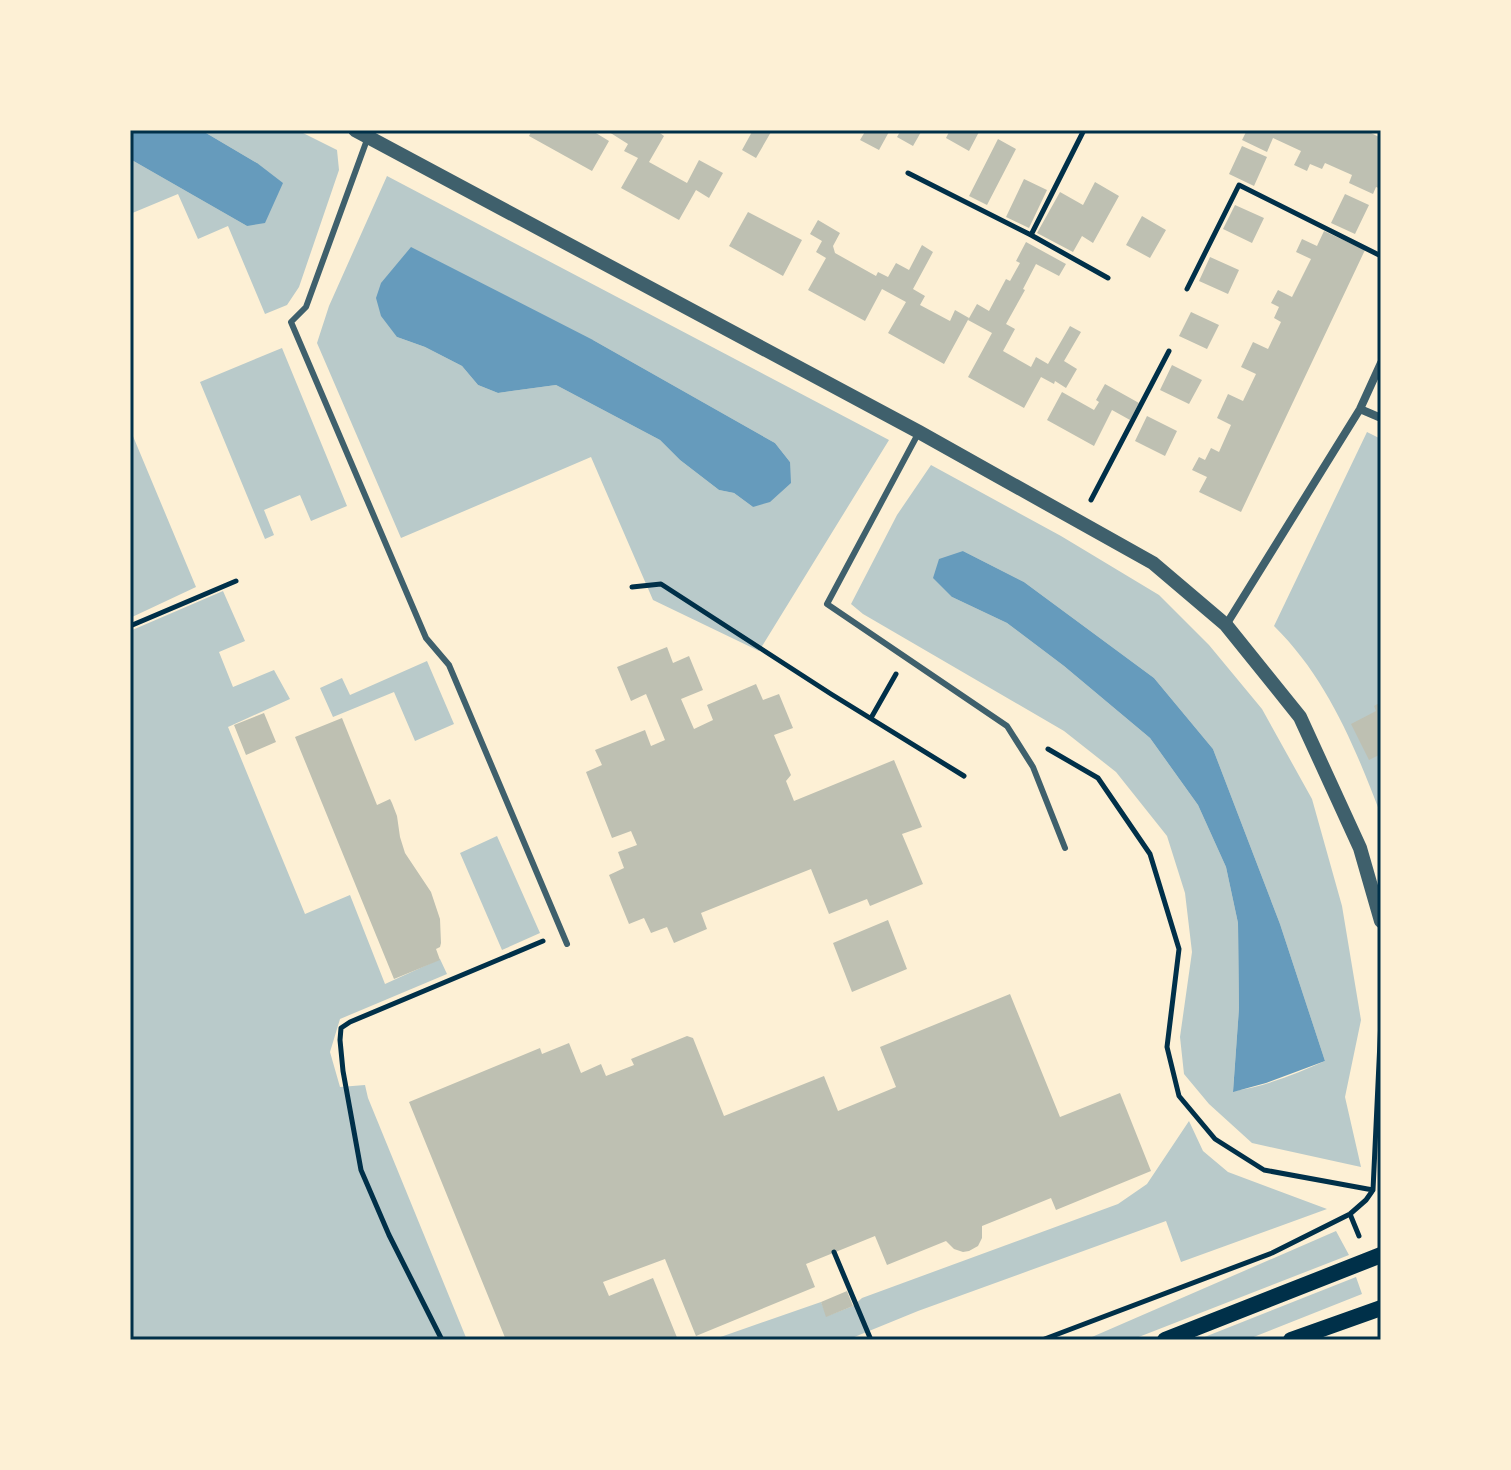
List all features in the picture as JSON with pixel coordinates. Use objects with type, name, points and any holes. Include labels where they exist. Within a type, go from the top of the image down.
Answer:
[{"type":"main road","points":[[1165,1340],[1381,1255]]},
{"type":"main road","points":[[1291,1340],[1381,1308]]},
{"type":"street","points":[[365,132],[919,432],[1153,563],[1226,625],[1300,717],[1360,848],[1381,921]]},
{"type":"street","points":[[1226,625],[1360,409],[1381,363]]},
{"type":"street","points":[[1360,409],[1381,418]]},
{"type":"lane","points":[[365,132],[306,307],[291,322],[426,638],[449,665],[567,944]]},
{"type":"lane","points":[[919,432],[827,604],[1007,726],[1033,767],[1065,848]]},
{"type":"path","points":[[1031,235],[1084,130]]},
{"type":"path","points":[[908,173],[1108,278]]},
{"type":"path","points":[[1187,289],[1239,185],[1381,256]]},
{"type":"path","points":[[1079,522],[1169,351]]},
{"type":"path","points":[[130,626],[236,581]]},
{"type":"path","points":[[632,587],[661,584],[964,776]]},
{"type":"path","points":[[871,718],[901,666]]},
{"type":"path","points":[[1046,748],[1098,778],[1150,854],[1179,949],[1167,1047],[1179,1096],[1215,1139],[1264,1170],[1373,1190]]},
{"type":"path","points":[[442,1340],[389,1235],[361,1170],[343,1071],[341,1028],[563,933]]},
{"type":"path","points":[[1042,1340],[1272,1253],[1350,1214],[1366,1200],[1373,1190],[1378,1155],[1381,1020]]},
{"type":"path","points":[[834,1252],[871,1340]]},
{"type":"shaded area","points":[[201,130],[297,130],[337,150],[339,170],[299,287],[287,305],[265,314],[228,226],[198,239],[178,194],[130,214],[130,159],[247,226],[257,163]]},
{"type":"shaded area","points":[[387,176],[889,440],[759,651],[653,600],[591,457],[401,538],[317,343],[329,306]],"holes":[[[397,337],[593,340],[775,443],[790,462],[753,507],[734,493],[719,490],[660,440],[556,385],[498,393],[478,385],[462,366]]]},
{"type":"shaded area","points":[[282,348],[347,506],[311,521],[300,495],[264,510],[274,535],[265,539],[200,382]]},
{"type":"shaded area","points":[[130,429],[196,587],[130,618]]},
{"type":"shaded area","points":[[1367,432],[1381,439],[1381,815],[1338,714],[1293,646],[1274,626]]},
{"type":"shaded area","points":[[931,465],[1061,536],[1159,595],[1209,645],[1262,709],[1312,799],[1342,906],[1361,1020],[1345,1097],[1361,1167],[1252,1143],[1209,1104],[1184,1074],[1180,1037],[1192,952],[1185,893],[1167,836],[1116,772],[1064,731],[863,614],[851,604],[897,515]],"holes":[[[963,551],[1024,582],[1154,678],[1213,749],[1280,924],[1325,1061],[1280,1079],[1233,1091],[1239,1008],[1238,923],[1226,867],[1198,805],[1150,738],[1007,623],[952,597]]]},
{"type":"shaded area","points":[[223,591],[245,641],[219,652],[233,687],[274,670],[290,699],[228,727],[305,914],[350,895],[385,984],[440,959],[447,974],[340,1019],[330,1052],[340,1087],[365,1085],[467,1340],[130,1340],[130,631]]},
{"type":"shaded area","points":[[427,661],[454,724],[415,741],[394,692],[333,717],[320,688],[342,678],[350,695]]},
{"type":"shaded area","points":[[497,836],[540,933],[502,950],[460,853]]},
{"type":"shaded area","points":[[1189,1121],[1203,1151],[1228,1172],[1327,1209],[1181,1262],[1166,1221],[847,1340],[712,1340],[821,1302],[827,1316],[853,1306],[862,1298],[1118,1204],[1147,1184]]},
{"type":"shaded area","points":[[1336,1231],[1349,1255],[1131,1340],[1085,1340]]},
{"type":"shaded area","points":[[1356,1277],[1362,1294],[1246,1340],[1197,1340]]},
{"type":"water","points":[[130,130],[201,130],[257,163],[283,183],[265,223],[247,226],[130,159]]},
{"type":"water","points":[[411,247],[593,340],[775,443],[790,462],[791,483],[770,502],[753,507],[734,493],[719,490],[660,440],[556,385],[498,393],[478,385],[462,366],[397,337],[381,316],[376,298],[381,283]]},
{"type":"water","points":[[963,551],[1024,582],[1154,678],[1213,749],[1280,924],[1325,1061],[1233,1092],[1239,1008],[1238,923],[1226,867],[1198,805],[1150,738],[1007,623],[952,597],[933,578],[939,559]]},
{"type":"building","points":[[532,130],[591,130],[609,141],[592,171],[529,136]]},
{"type":"building","points":[[610,130],[661,130],[664,136],[649,162],[687,183],[699,160],[723,173],[709,198],[696,190],[679,220],[621,188],[638,158],[624,151],[628,144]]},
{"type":"building","points":[[753,130],[771,132],[756,158],[742,150]]},
{"type":"building","points":[[866,130],[890,130],[879,150],[860,140]]},
{"type":"building","points":[[901,130],[921,132],[913,146],[897,137]]},
{"type":"building","points":[[950,130],[980,130],[969,151],[946,138]]},
{"type":"building","points":[[1247,130],[1365,130],[1381,138],[1381,189],[1376,187],[1373,194],[1349,183],[1352,175],[1325,163],[1322,169],[1310,164],[1307,171],[1294,165],[1301,151],[1273,138],[1267,152],[1242,140]]},
{"type":"building","points":[[998,139],[1016,149],[987,205],[969,196]]},
{"type":"building","points":[[1242,146],[1267,157],[1254,186],[1229,174]]},
{"type":"building","points":[[1024,179],[1047,190],[1029,228],[1006,217]]},
{"type":"building","points":[[1095,182],[1119,196],[1093,243],[1082,236],[1073,252],[1037,233],[1060,192],[1083,205]]},
{"type":"building","points":[[1345,194],[1369,205],[1355,234],[1331,223]]},
{"type":"building","points":[[1235,205],[1264,218],[1252,243],[1223,229]]},
{"type":"building","points":[[748,212],[802,240],[783,276],[729,246]]},
{"type":"building","points":[[1142,216],[1166,230],[1150,258],[1126,245]]},
{"type":"building","points":[[818,220],[840,233],[833,246],[835,253],[876,276],[878,272],[888,277],[896,263],[909,270],[922,245],[933,252],[913,289],[925,296],[920,305],[950,321],[955,310],[969,318],[944,364],[888,333],[906,302],[882,289],[865,321],[808,290],[826,258],[816,252],[822,241],[810,234]]},
{"type":"building","points":[[1324,231],[1365,250],[1241,512],[1199,492],[1207,477],[1192,470],[1199,457],[1205,460],[1211,448],[1219,452],[1231,425],[1217,418],[1228,394],[1243,401],[1256,374],[1241,367],[1253,342],[1268,349],[1281,322],[1274,318],[1279,307],[1271,303],[1278,290],[1292,297],[1311,259],[1296,252],[1302,239],[1317,246]]},
{"type":"building","points":[[1026,242],[1066,264],[1059,276],[1036,264],[1006,324],[1015,329],[1003,351],[1031,367],[1036,357],[1048,364],[1070,326],[1081,332],[1064,361],[1077,369],[1066,388],[1041,377],[1024,408],[968,377],[992,333],[968,320],[977,304],[989,311],[1006,279],[1010,281],[1020,263],[1016,261]]},
{"type":"building","points":[[1210,257],[1239,270],[1228,294],[1199,281]]},
{"type":"building","points":[[1191,312],[1219,325],[1207,349],[1179,336]]},
{"type":"building","points":[[1172,365],[1202,380],[1189,404],[1160,390]]},
{"type":"building","points":[[1105,384],[1139,403],[1130,420],[1112,410],[1094,446],[1047,420],[1062,392],[1094,410]]},
{"type":"building","points":[[1147,416],[1177,431],[1165,456],[1135,441]]},
{"type":"building","points":[[667,647],[673,663],[689,656],[703,690],[681,699],[694,729],[713,720],[707,705],[756,684],[763,700],[779,694],[793,728],[774,735],[791,775],[786,781],[794,801],[894,760],[922,827],[902,834],[923,884],[870,906],[867,899],[829,914],[811,869],[701,913],[707,929],[674,943],[667,927],[651,933],[644,918],[629,924],[609,875],[624,868],[618,852],[637,845],[631,831],[612,838],[586,772],[602,765],[595,750],[645,730],[651,746],[665,740],[646,694],[631,701],[617,667]]},
{"type":"building","points":[[1381,702],[1381,754],[1369,760],[1351,724],[1376,711],[1374,706]]},
{"type":"building","points":[[264,713],[276,742],[246,755],[234,725]]},
{"type":"building","points":[[342,718],[377,805],[390,799],[392,803],[405,853],[431,892],[440,919],[441,943],[436,949],[440,960],[394,979],[295,737]]},
{"type":"building","points":[[888,920],[907,969],[852,992],[833,943]]},
{"type":"building","points":[[1010,994],[1060,1117],[1120,1093],[1151,1171],[1056,1210],[1051,1198],[982,1226],[978,1246],[969,1251],[954,1249],[946,1241],[887,1265],[875,1236],[806,1264],[815,1287],[696,1336],[665,1259],[603,1282],[609,1296],[653,1278],[678,1340],[506,1340],[409,1102],[540,1048],[542,1054],[569,1043],[581,1073],[601,1064],[606,1076],[634,1065],[631,1059],[687,1036],[693,1038],[724,1116],[824,1076],[838,1111],[896,1087],[880,1047]]},
{"type":"building","points":[[847,1291],[853,1306],[826,1317],[821,1302]]}]
